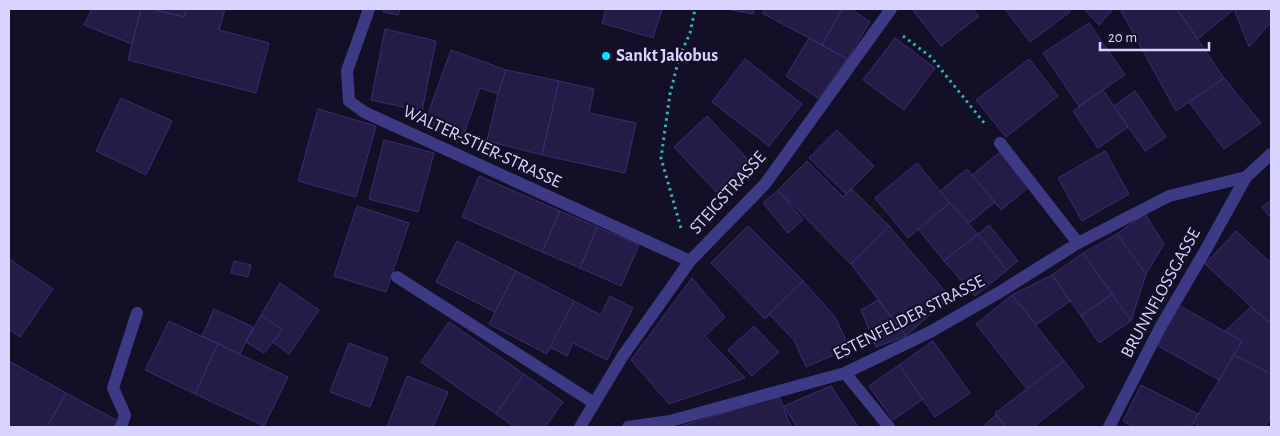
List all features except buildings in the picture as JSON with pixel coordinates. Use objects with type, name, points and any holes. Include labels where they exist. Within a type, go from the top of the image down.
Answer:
[{"type":"street","name":"WALTER-STIER-STRASSE","points":[[369,9],[347,71],[349,101],[364,112],[690,261]]},
{"type":"street","name":"STEIGSTRASSE","points":[[580,427],[622,357],[690,261],[765,184],[891,9]]},
{"type":"street","points":[[1000,143],[1078,243]]},
{"type":"street","name":"ESTENFELDER STRASSE","points":[[628,427],[670,421],[845,373],[930,332],[1000,292],[1078,243],[1169,196],[1246,177],[1271,154]]},
{"type":"street","name":"BRUNNFLOSSGASSE","points":[[1108,427],[1161,326],[1246,177]]},
{"type":"street","points":[[397,277],[594,403]]},
{"type":"street","points":[[121,427],[124,415],[114,388],[136,312]]},
{"type":"street","points":[[845,373],[889,427]]},
{"type":"path","points":[[690,261],[661,158],[670,94],[679,58],[690,33],[695,9]]},
{"type":"path","points":[[882,21],[932,57],[1000,143]]},
{"type":"place","name":"Sankt Jakobus","points":[[606,56]]}]
